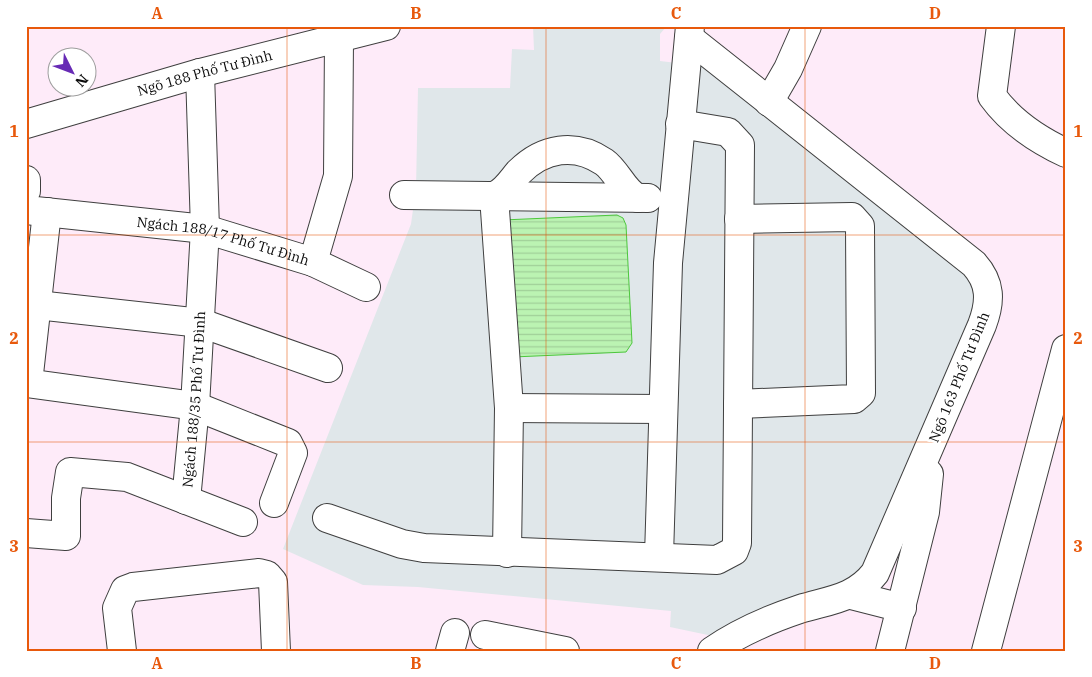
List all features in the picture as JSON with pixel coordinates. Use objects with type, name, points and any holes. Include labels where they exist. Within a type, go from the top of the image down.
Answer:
[{"type":"street","name":"Ngõ 188 Phố Tư Đình","points":[[26,124],[200,73],[386,26]]},
{"type":"street","points":[[768,102],[788,69],[807,26]]},
{"type":"street","points":[[1001,26],[992,96],[1005,114],[1052,147],[1066,153]]},
{"type":"street","points":[[659,556],[668,263],[689,32]]},
{"type":"street","name":"Ngõ 163 Phố Tư Đình","points":[[689,32],[768,102],[974,264],[987,283],[989,293],[986,314],[932,444],[881,565],[868,582],[851,595],[780,617],[758,626],[712,651]]},
{"type":"street","name":"Ngách 188/17 Phố Tư Đình","points":[[37,211],[205,229],[313,262],[338,176],[339,39]]},
{"type":"street","name":"Ngách 188/35 Phố Tư Đình","points":[[26,533],[66,536],[66,498],[70,472],[127,477],[186,500],[201,323],[205,229],[200,73]]},
{"type":"street","points":[[327,518],[402,544],[424,548],[507,553],[659,556],[717,560],[734,552],[737,543],[740,145],[728,132],[680,124]]},
{"type":"street","points":[[494,196],[537,158],[550,151],[563,150],[586,153],[604,162],[618,174],[630,193],[638,198]]},
{"type":"street","points":[[26,180],[26,191]]},
{"type":"street","points":[[404,195],[673,199]]},
{"type":"street","points":[[494,196],[509,408],[507,553]]},
{"type":"street","points":[[37,211],[37,305],[27,383],[195,406],[288,443],[293,453],[274,503]]},
{"type":"street","points":[[738,404],[854,399],[861,393],[860,226],[852,217],[739,219]]},
{"type":"street","points":[[313,262],[366,287]]},
{"type":"street","points":[[37,305],[201,323],[328,368]]},
{"type":"street","points":[[986,651],[1066,349]]},
{"type":"street","points":[[509,408],[663,409]]},
{"type":"street","points":[[890,651],[924,512],[932,444]]},
{"type":"street","points":[[186,500],[243,522]]},
{"type":"street","points":[[122,651],[117,608],[125,590],[133,586],[259,573],[267,575],[273,582],[276,651]]},
{"type":"street","points":[[851,595],[902,608]]},
{"type":"street","points":[[485,635],[532,648],[565,651]]},
{"type":"shaded area","points":[[533,26],[682,26],[666,27],[660,34],[660,61],[711,67],[970,276],[978,298],[865,577],[722,638],[670,627],[671,611],[418,587],[363,585],[283,549],[411,224],[416,188],[418,88],[510,88],[512,49],[534,50]]},
{"type":"shaded area","points":[[617,215],[623,218],[626,225],[632,343],[626,352],[513,357],[503,220]]}]
